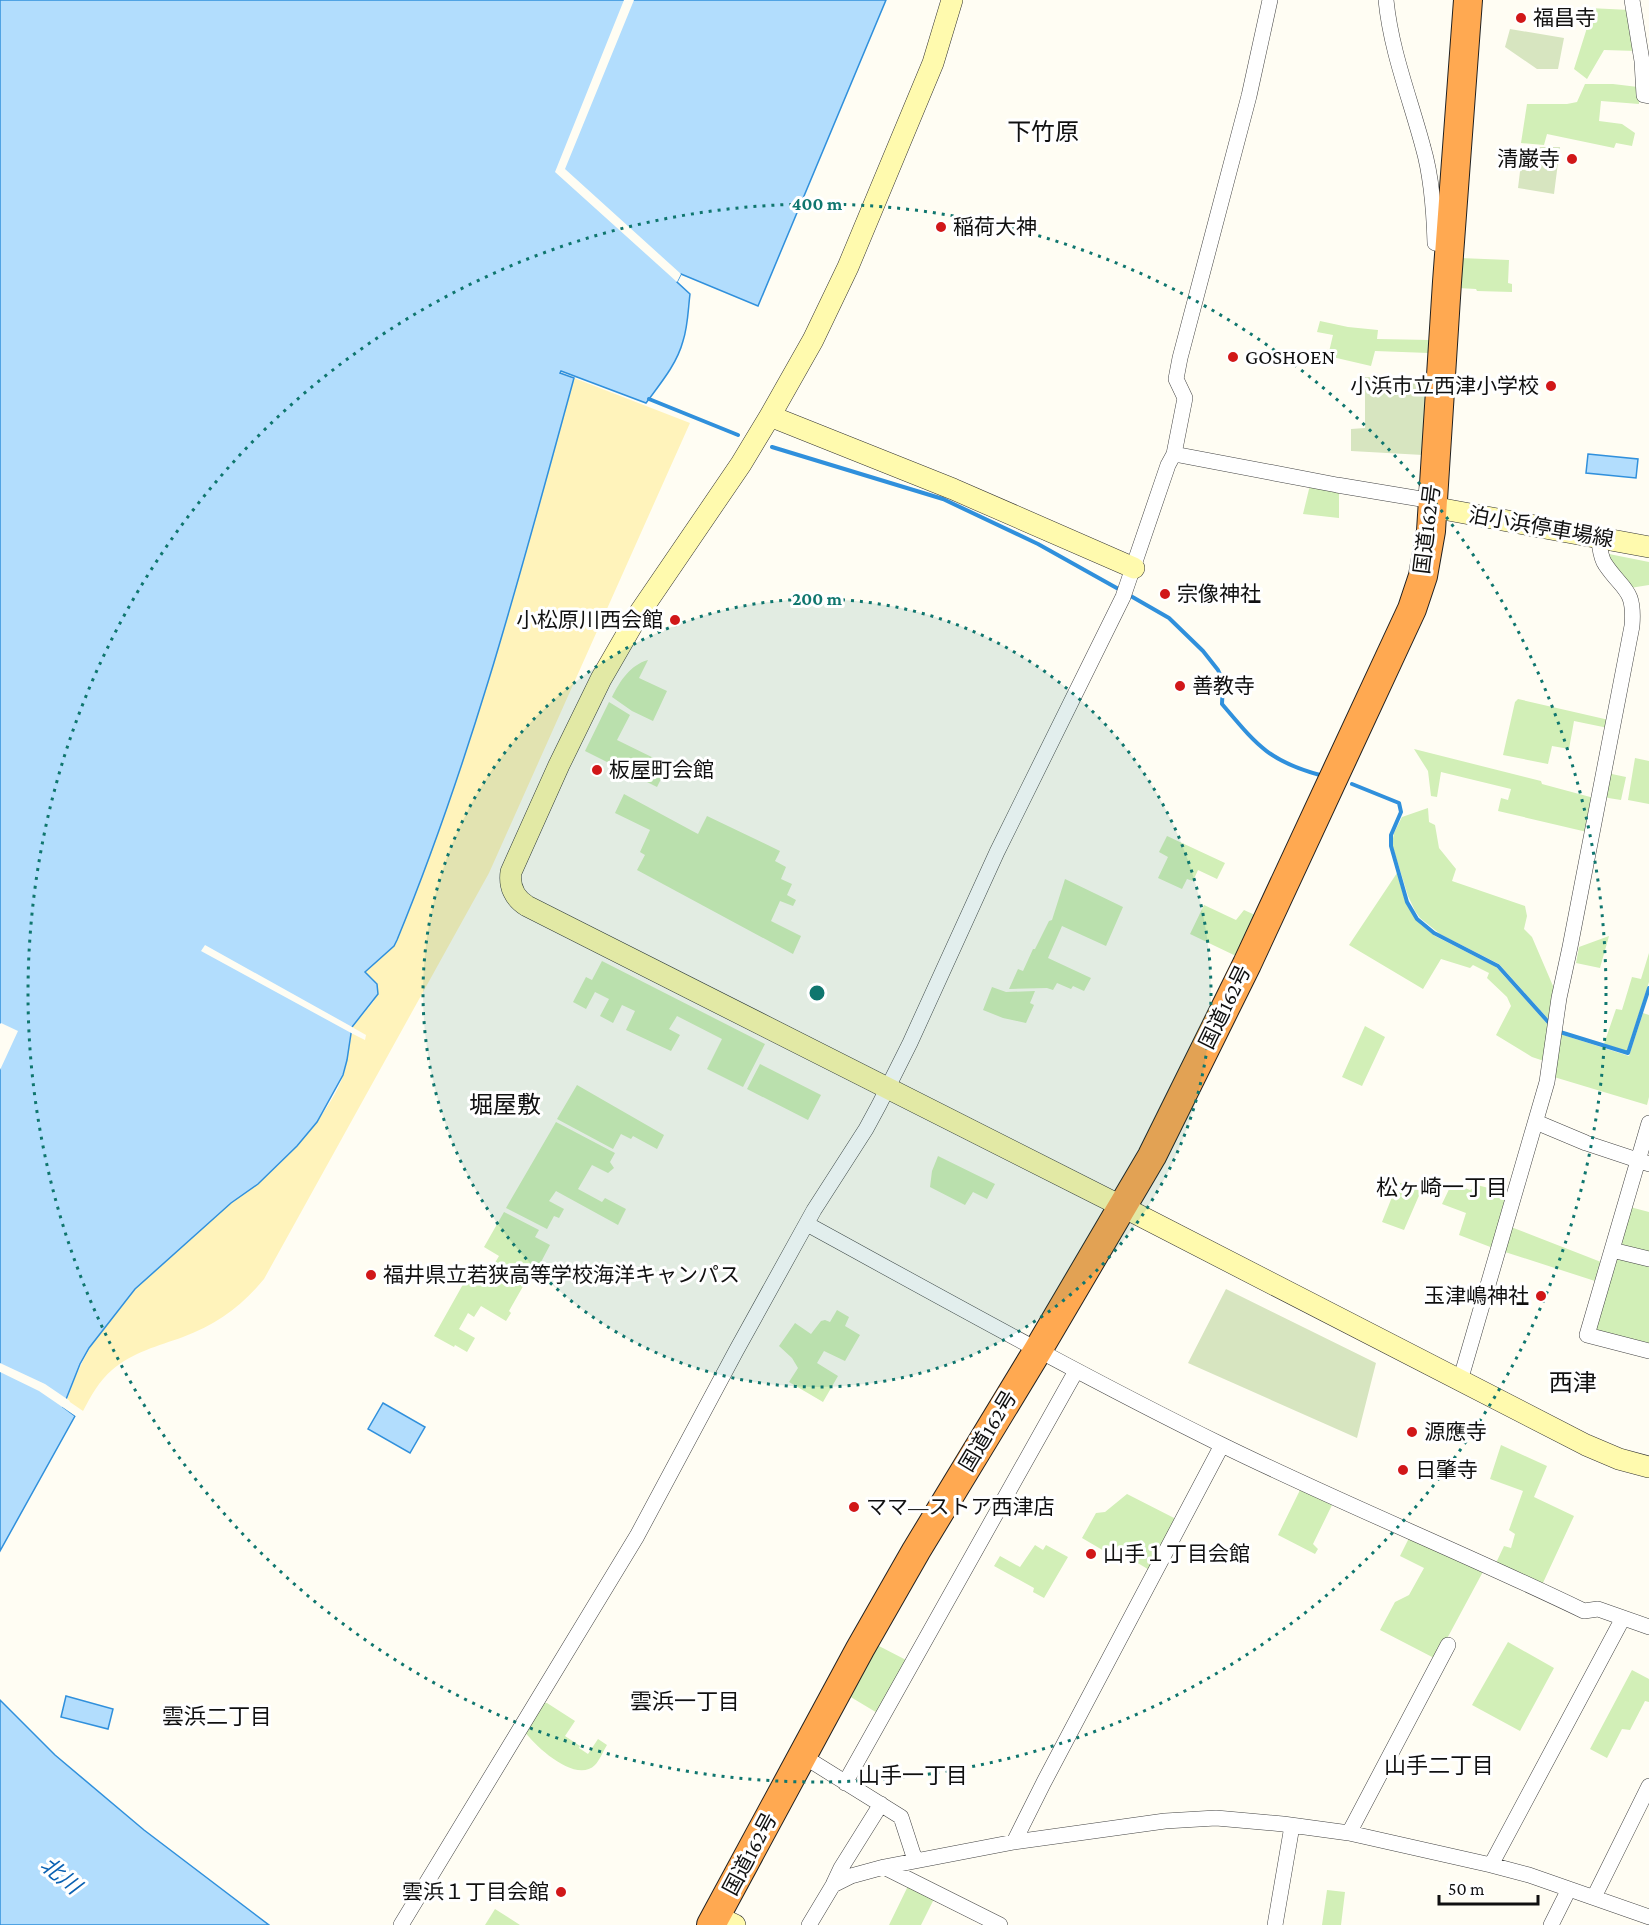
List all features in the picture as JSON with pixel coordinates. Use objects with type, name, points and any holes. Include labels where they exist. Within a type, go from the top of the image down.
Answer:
[{"type":"highway","name":"国道162号","points":[[721,1922],[803,1756],[860,1649],[1152,1156],[1216,1028],[1412,609],[1428,551],[1468,0]]},
{"type":"street","points":[[952,0],[933,63],[848,267],[809,347],[770,417],[741,464],[638,615],[601,679],[514,865],[511,884],[516,897],[527,906],[1123,1207],[1586,1445],[1619,1459],[1649,1467]]},
{"type":"street","points":[[401,1925],[637,1536],[807,1224],[866,1129],[997,852],[1125,593],[1168,465],[1174,454],[1185,398],[1176,379],[1180,358],[1249,96],[1270,0]]},
{"type":"street","points":[[1386,0],[1393,45],[1424,148],[1431,191],[1435,243],[1449,244]]},
{"type":"street","points":[[1632,0],[1642,61],[1644,95],[1649,96]]},
{"type":"street","points":[[770,417],[953,489],[1134,568]]},
{"type":"street","points":[[1174,454],[1432,504]]},
{"type":"street","name":"泊小浜停車場線","points":[[1432,504],[1649,547]]},
{"type":"street","points":[[1460,1381],[1547,1082],[1559,998],[1632,626],[1631,600],[1624,586],[1603,562],[1598,537]]},
{"type":"street","points":[[1536,1122],[1586,1143],[1643,1162]]},
{"type":"street","points":[[1649,1122],[1643,1162],[1612,1250],[1587,1335],[1649,1352]]},
{"type":"street","points":[[807,1224],[1076,1371],[1222,1445],[1584,1611],[1598,1609],[1649,1627]]},
{"type":"street","points":[[1612,1250],[1649,1259]]},
{"type":"street","points":[[845,1783],[1076,1371]]},
{"type":"street","points":[[1014,1842],[1222,1445]]},
{"type":"street","points":[[1491,1865],[1623,1618]]},
{"type":"street","points":[[1349,1833],[1448,1646]]},
{"type":"street","points":[[803,1756],[902,1817],[915,1860]]},
{"type":"street","points":[[1594,1897],[1649,1786]]},
{"type":"street","points":[[808,1925],[881,1804]]},
{"type":"street","points":[[833,1885],[851,1876],[884,1867],[1014,1842],[1166,1821],[1216,1818],[1349,1833],[1491,1865],[1529,1875],[1649,1917]]},
{"type":"street","points":[[1275,1925],[1292,1826]]},
{"type":"street","points":[[884,1867],[1000,1925]]},
{"type":"street","points":[[1551,1925],[1569,1889]]},
{"type":"green space","points":[[1589,8],[1630,10],[1637,51],[1604,50],[1587,79],[1574,69],[1586,31]]},
{"type":"green space","points":[[1510,29],[1564,38],[1558,69],[1537,69],[1505,47]]},
{"type":"green space","points":[[1585,84],[1638,87],[1639,104],[1601,101],[1599,121],[1622,124],[1635,133],[1632,146],[1616,143],[1614,148],[1547,134],[1544,145],[1521,143],[1527,104],[1577,102]]},
{"type":"green space","points":[[1523,147],[1560,147],[1554,194],[1518,188]]},
{"type":"green space","points":[[1460,258],[1509,260],[1508,283],[1512,284],[1512,292],[1458,288]]},
{"type":"green space","points":[[1320,321],[1378,330],[1377,339],[1430,340],[1429,353],[1375,351],[1371,366],[1328,356],[1333,335],[1317,332]]},
{"type":"green space","points":[[1365,377],[1428,378],[1423,455],[1351,451],[1351,429],[1365,428]]},
{"type":"green space","points":[[1310,485],[1339,491],[1339,518],[1303,514]]},
{"type":"green space","points":[[1609,554],[1649,562],[1649,585],[1630,588],[1608,561]]},
{"type":"green space","points":[[648,660],[639,678],[667,691],[653,721],[632,711],[612,697],[631,670]]},
{"type":"green space","points":[[1518,699],[1609,720],[1608,728],[1574,721],[1569,749],[1552,746],[1548,764],[1503,755],[1515,702]]},
{"type":"green space","points":[[609,702],[630,715],[617,740],[668,765],[657,787],[585,751]]},
{"type":"green space","points":[[1414,749],[1541,781],[1542,784],[1594,798],[1587,832],[1498,811],[1501,798],[1508,800],[1511,789],[1441,772],[1437,797],[1431,796],[1428,771]]},
{"type":"green space","points":[[1635,758],[1649,761],[1649,804],[1628,800]]},
{"type":"green space","points":[[1607,773],[1626,777],[1621,800],[1602,797]]},
{"type":"green space","points":[[624,794],[698,834],[707,816],[780,851],[775,861],[786,867],[781,879],[792,884],[787,895],[796,900],[793,906],[780,901],[771,921],[801,936],[793,954],[637,870],[645,855],[640,852],[650,830],[615,813]]},
{"type":"green space","points":[[1428,808],[1429,822],[1435,825],[1439,848],[1456,869],[1452,881],[1525,906],[1527,916],[1524,929],[1532,937],[1556,993],[1551,1022],[1499,964],[1440,934],[1415,911],[1392,844],[1394,833],[1402,817]]},
{"type":"green space","points":[[1167,836],[1225,863],[1217,879],[1198,870],[1193,881],[1187,879],[1182,889],[1158,878],[1168,857],[1159,852]]},
{"type":"green space","points":[[1397,873],[1405,901],[1420,924],[1435,936],[1496,967],[1550,1027],[1544,1061],[1532,1057],[1496,1035],[1511,1006],[1507,997],[1487,978],[1489,973],[1473,965],[1470,968],[1441,959],[1423,989],[1349,945]]},
{"type":"green space","points":[[1065,879],[1123,907],[1106,946],[1062,926],[1048,958],[1091,978],[1084,991],[1057,983],[1053,990],[1047,988],[1009,989],[1018,969],[1023,971],[1033,949],[1049,921],[1052,920]]},
{"type":"green space","points":[[1204,905],[1236,920],[1244,910],[1255,915],[1236,956],[1190,934]]},
{"type":"green space","points":[[1609,936],[1600,968],[1576,963],[1579,947]]},
{"type":"green space","points":[[1649,953],[1649,982],[1627,1051],[1604,1044],[1616,1009],[1622,1010],[1632,977],[1641,979]]},
{"type":"green space","points":[[602,961],[765,1044],[743,1087],[707,1069],[722,1039],[677,1016],[669,1029],[680,1035],[671,1051],[626,1030],[635,1011],[622,1005],[613,1023],[600,1016],[609,999],[595,992],[586,1009],[573,1002],[586,977],[592,980]]},
{"type":"green space","points":[[992,987],[1006,992],[1035,991],[1030,1003],[1034,1005],[1026,1023],[1003,1018],[983,1010]]},
{"type":"green space","points":[[1643,1013],[1649,1015],[1649,1097],[1647,1105],[1554,1077],[1560,1034],[1629,1056]]},
{"type":"green space","points":[[1365,1026],[1385,1037],[1362,1086],[1342,1077]]},
{"type":"green space","points":[[760,1064],[821,1095],[808,1120],[747,1089]]},
{"type":"green space","points":[[577,1085],[664,1135],[657,1149],[633,1136],[631,1139],[621,1134],[613,1149],[557,1119]]},
{"type":"green space","points":[[556,1122],[615,1153],[610,1162],[614,1168],[608,1173],[592,1165],[578,1189],[602,1202],[605,1198],[626,1209],[618,1225],[556,1191],[549,1201],[564,1209],[559,1218],[554,1216],[547,1229],[506,1208]]},
{"type":"green space","points":[[938,1156],[995,1184],[987,1199],[973,1192],[965,1205],[930,1187],[932,1171]]},
{"type":"green space","points":[[1398,1182],[1421,1191],[1404,1230],[1382,1222]]},
{"type":"green space","points":[[1452,1183],[1470,1190],[1477,1185],[1508,1193],[1493,1248],[1459,1235],[1466,1213],[1442,1204]]},
{"type":"green space","points":[[1630,1207],[1649,1212],[1649,1253],[1623,1245],[1620,1240]]},
{"type":"green space","points":[[504,1212],[539,1230],[535,1237],[550,1245],[541,1262],[547,1265],[539,1279],[530,1274],[509,1311],[511,1313],[506,1321],[481,1306],[474,1317],[468,1313],[459,1329],[475,1338],[467,1352],[434,1336],[475,1263],[490,1271],[499,1256],[484,1247]]},
{"type":"green space","points":[[1511,1227],[1601,1262],[1595,1281],[1505,1252]]},
{"type":"green space","points":[[1620,1257],[1649,1265],[1649,1346],[1598,1332],[1595,1327],[1614,1259]]},
{"type":"green space","points":[[1226,1289],[1376,1363],[1357,1438],[1188,1363]]},
{"type":"green space","points":[[837,1310],[849,1317],[845,1326],[860,1335],[845,1361],[824,1351],[817,1363],[838,1376],[823,1402],[789,1382],[798,1368],[792,1358],[779,1346],[795,1323],[811,1334],[821,1321],[830,1322]]},
{"type":"green space","points":[[1501,1445],[1547,1466],[1534,1497],[1574,1516],[1542,1585],[1496,1563],[1504,1546],[1511,1548],[1515,1534],[1509,1530],[1523,1491],[1490,1479]]},
{"type":"green space","points":[[1300,1490],[1332,1505],[1313,1544],[1318,1549],[1315,1554],[1278,1535]]},
{"type":"green space","points":[[1127,1494],[1178,1520],[1151,1571],[1116,1550],[1111,1555],[1082,1538],[1096,1513],[1105,1512]]},
{"type":"green space","points":[[1410,1536],[1485,1568],[1436,1659],[1380,1630],[1395,1602],[1409,1595],[1424,1568],[1400,1556]]},
{"type":"green space","points":[[1035,1545],[1043,1550],[1046,1545],[1068,1557],[1044,1598],[1033,1592],[1034,1588],[994,1566],[1000,1556],[1020,1567]]},
{"type":"green space","points":[[1508,1642],[1554,1668],[1520,1731],[1472,1705]]},
{"type":"green space","points":[[877,1645],[908,1661],[879,1714],[849,1696]]},
{"type":"green space","points":[[1632,1670],[1649,1679],[1649,1702],[1645,1701],[1630,1730],[1622,1729],[1607,1758],[1590,1749]]},
{"type":"green space","points":[[543,1703],[547,1703],[575,1721],[565,1736],[588,1754],[598,1739],[607,1745],[595,1765],[587,1770],[567,1767],[530,1739],[525,1732]]},
{"type":"green space","points":[[908,1886],[934,1899],[921,1925],[889,1925]]},
{"type":"green space","points":[[1327,1890],[1345,1892],[1341,1925],[1322,1925]]},
{"type":"green space","points":[[495,1909],[520,1925],[485,1925]]},
{"type":"sand","points":[[574,378],[690,423],[489,873],[264,1279],[246,1298],[218,1320],[195,1332],[137,1354],[120,1364],[99,1384],[83,1411],[67,1400],[89,1350],[118,1308],[153,1271],[231,1202],[269,1174],[295,1148],[330,1103],[338,1088],[345,1068],[351,1033],[365,1040],[366,1035],[352,1027],[374,1001],[377,984],[365,972],[394,946],[397,940],[449,802],[494,662]]},
{"type":"water","points":[[0,0],[886,0],[758,306],[681,274],[677,282],[690,294],[685,335],[672,366],[646,403],[561,371],[560,373],[574,378],[494,662],[449,802],[397,940],[394,946],[365,972],[377,984],[378,994],[352,1027],[343,1075],[317,1122],[297,1146],[258,1184],[231,1203],[135,1289],[89,1348],[63,1407],[75,1416],[0,1551]]},
{"type":"water","points":[[1588,454],[1638,459],[1636,478],[1586,473]]},
{"type":"water","points":[[383,1403],[425,1427],[410,1453],[368,1429]]},
{"type":"water","points":[[66,1696],[113,1709],[108,1729],[61,1717]]},
{"type":"water","name":"北川","points":[[0,1700],[55,1755],[144,1830],[269,1925],[0,1925]]},
{"type":"pier","points":[[624,0],[634,0],[565,169],[681,274],[677,282],[555,172]]},
{"type":"pier","points":[[205,945],[354,1028],[353,1034],[201,951]]},
{"type":"pier","points":[[0,1024],[18,1031],[0,1070]]},
{"type":"pier","points":[[0,1363],[45,1384],[70,1401],[67,1406],[77,1414],[77,1417],[39,1391],[0,1372]]},
{"type":"waterway","points":[[649,399],[738,435]]},
{"type":"waterway","points":[[772,447],[943,499],[1038,544],[1122,591]]},
{"type":"waterway","points":[[1129,595],[1169,618],[1203,651],[1218,670],[1223,681],[1222,704],[1254,740],[1288,764],[1320,775]]},
{"type":"waterway","points":[[1352,784],[1399,803],[1401,812],[1391,835],[1391,846],[1407,902],[1417,919],[1434,933],[1498,966],[1550,1024]]},
{"type":"waterway","points":[[1560,1032],[1628,1053],[1649,988]]},
{"type":"place","name":"福昌寺","points":[[1521,18]]},
{"type":"place","name":"清巌寺","points":[[1572,159]]},
{"type":"place","name":"稲荷大神","points":[[941,227]]},
{"type":"place","name":"GOSHOEN","points":[[1233,357]]},
{"type":"place","name":"小浜市立西津小学校","points":[[1551,386]]},
{"type":"place","name":"宗像神社","points":[[1165,594]]},
{"type":"place","name":"小松原川西会館","points":[[675,620]]},
{"type":"place","name":"善教寺","points":[[1180,686]]},
{"type":"place","name":"板屋町会館","points":[[597,770]]},
{"type":"place","name":"福井県立若狭高等学校海洋キャンパス","points":[[371,1275]]},
{"type":"place","name":"玉津嶋神社","points":[[1541,1296]]},
{"type":"place","name":"源應寺","points":[[1412,1432]]},
{"type":"place","name":"日肇寺","points":[[1403,1470]]},
{"type":"place","name":"ママ―ストア西津店","points":[[854,1507]]},
{"type":"place","name":"山手１丁目会館","points":[[1091,1554]]},
{"type":"place","name":"雲浜１丁目会館","points":[[561,1892]]},
{"type":"district","name":"下竹原","points":[[1043,132]]},
{"type":"district","name":"堀屋敷","points":[[505,1105]]},
{"type":"district","name":"松ヶ崎一丁目","points":[[1442,1187]]},
{"type":"district","name":"西津","points":[[1573,1383]]},
{"type":"district","name":"雲浜一丁目","points":[[685,1701]]},
{"type":"district","name":"雲浜二丁目","points":[[217,1716]]},
{"type":"district","name":"山手二丁目","points":[[1439,1765]]},
{"type":"district","name":"山手一丁目","points":[[913,1775]]}]
